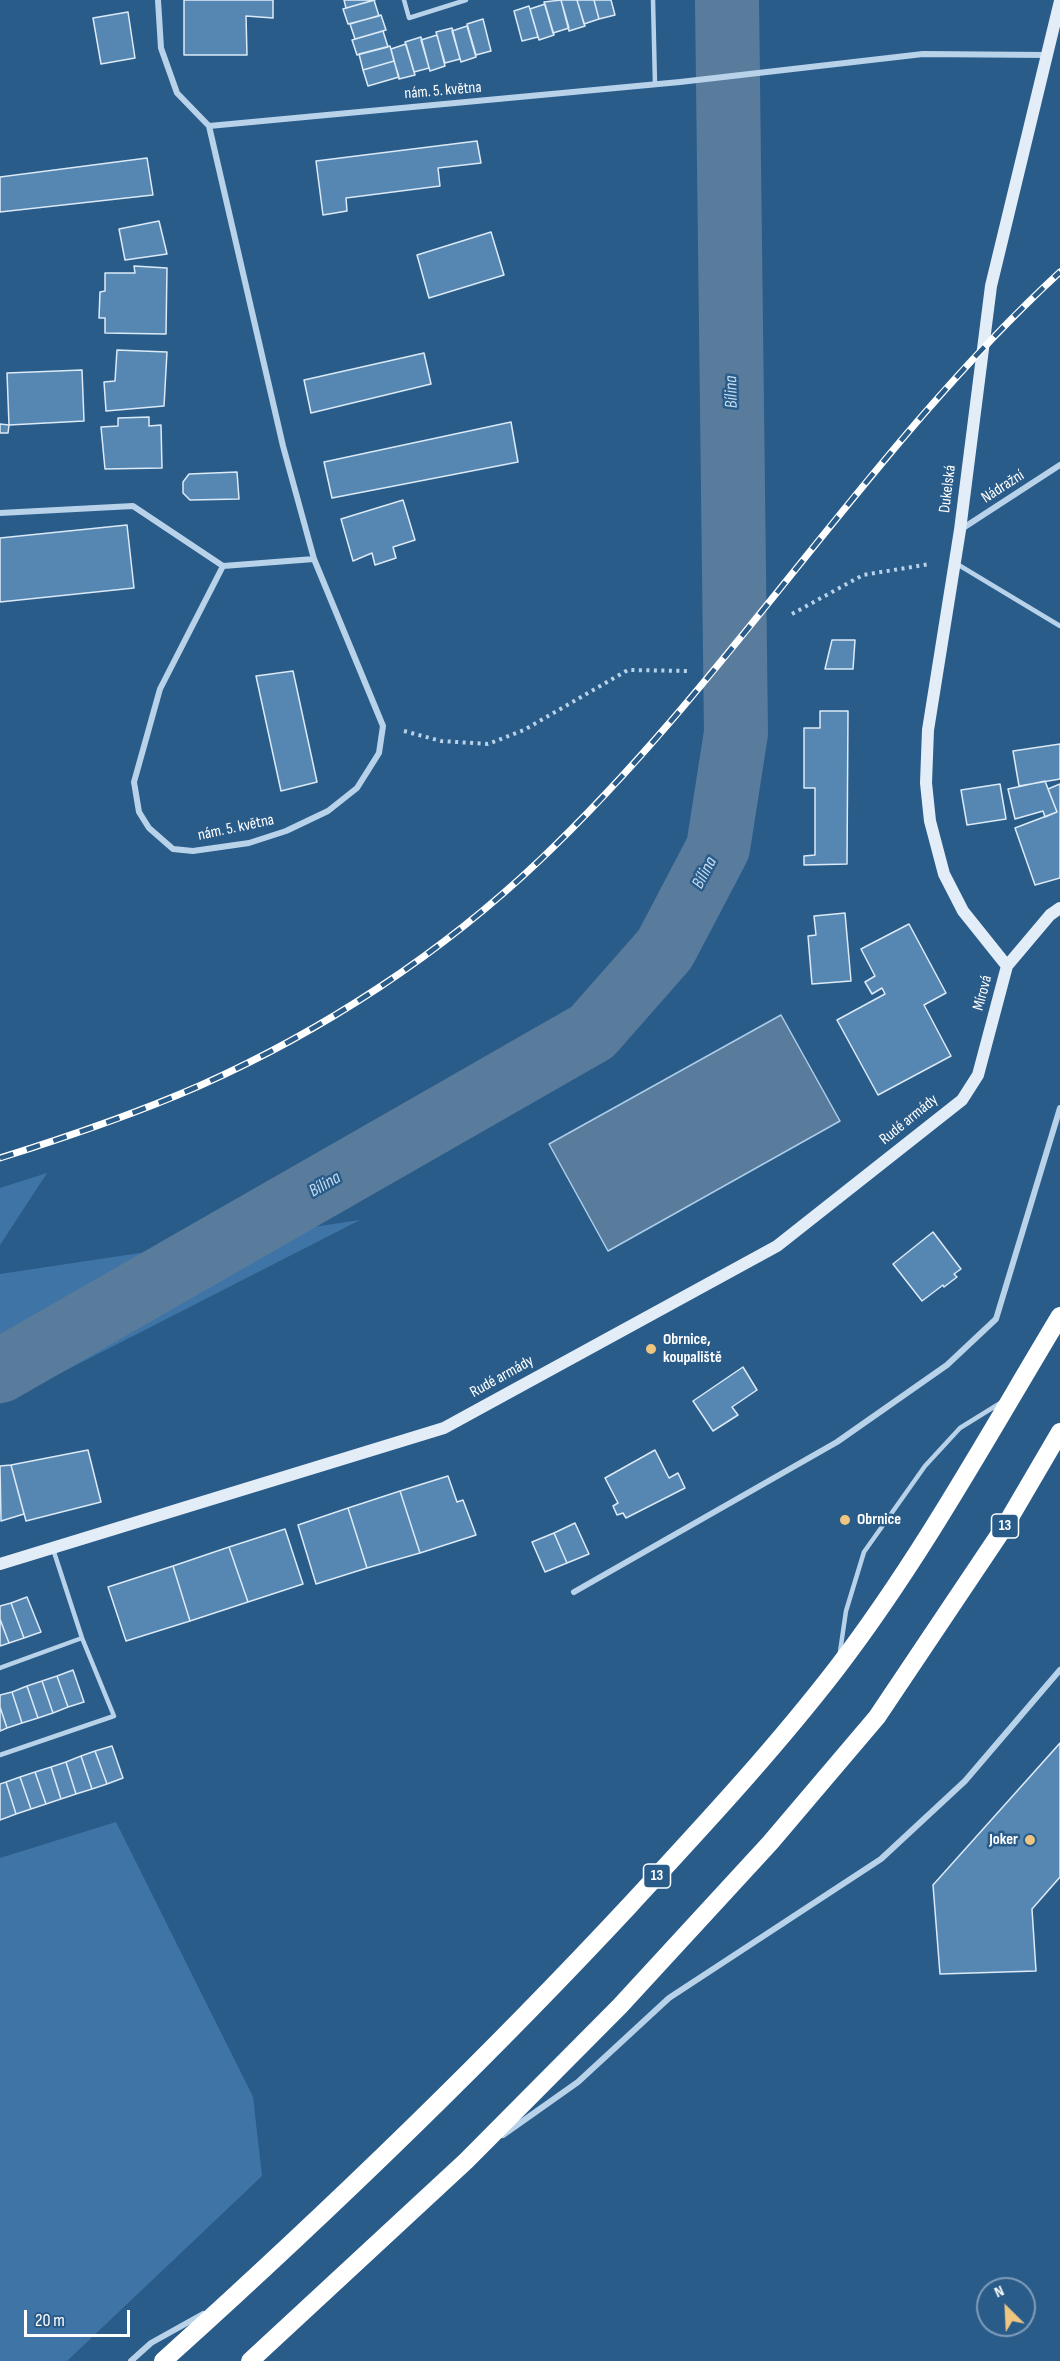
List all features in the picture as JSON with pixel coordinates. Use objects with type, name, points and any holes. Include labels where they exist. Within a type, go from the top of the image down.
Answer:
[{"type":"highway","name":"13","points":[[163,2361],[415,2126],[576,1963],[737,1789],[837,1668],[894,1587],[1060,1316]]},
{"type":"highway","name":"13","points":[[250,2361],[466,2161],[620,2006],[770,1844],[877,1717],[946,1618],[1047,1460],[1060,1432]]},
{"type":"street","points":[[158,0],[161,48],[177,93],[209,126],[283,446],[314,559],[383,726]]},
{"type":"street","name":"Dukelská","points":[[1007,966],[963,911],[944,874],[930,821],[926,783],[928,730],[960,530],[991,286],[1045,55],[1060,1]]},
{"type":"street","name":"nám. 5. května","points":[[209,126],[680,82],[923,54],[1045,55]]},
{"type":"street","name":"Nádražní","points":[[960,530],[1060,465]]},
{"type":"street","points":[[0,513],[133,506],[223,566],[314,559]]},
{"type":"street","name":"nám. 5. května","points":[[223,566],[160,689],[134,782],[139,812],[149,828],[173,849],[193,851],[249,843],[286,831],[328,811],[357,788],[380,753],[383,726]]},
{"type":"street","name":"Mírová","points":[[962,1100],[978,1076],[1007,966],[1050,915],[1060,908]]},
{"type":"street","name":"Rudé armády","points":[[0,1564],[444,1428],[777,1246],[962,1100]]},
{"type":"street","points":[[574,1593],[837,1442],[947,1365],[996,1319],[1060,1108]]},
{"type":"street","points":[[466,2161],[578,2082],[669,1998],[881,1859],[965,1781],[1060,1670]]},
{"type":"street","points":[[131,2361],[151,2343],[233,2298]]},
{"type":"lane","points":[[404,0],[410,18],[466,0]]},
{"type":"lane","points":[[653,0],[655,84]]},
{"type":"lane","points":[[955,562],[1060,626]]},
{"type":"lane","points":[[837,1668],[846,1611],[864,1552],[925,1466],[960,1428],[1012,1396]]},
{"type":"lane","points":[[0,1755],[114,1716],[82,1638],[52,1547]]},
{"type":"lane","points":[[0,1668],[82,1638]]},
{"type":"path","points":[[792,614],[863,575],[906,566],[955,562]]},
{"type":"path","points":[[383,726],[441,741],[488,744],[524,730],[628,670],[688,671]]},
{"type":"shaded area","points":[[781,1015],[840,1121],[608,1251],[549,1144]]},
{"type":"shaded area","points":[[47,1173],[0,1245],[0,1188]]},
{"type":"shaded area","points":[[360,1220],[0,1404],[0,1274]]},
{"type":"shaded area","points":[[116,1822],[253,2097],[262,2176],[67,2361],[0,2361],[0,1858]]},
{"type":"building","points":[[184,0],[273,0],[273,18],[246,16],[247,55],[184,55]]},
{"type":"building","points":[[344,0],[375,0],[346,8]]},
{"type":"building","points":[[374,0],[379,16],[348,24],[343,9]]},
{"type":"building","points":[[561,0],[569,28],[553,33],[544,2]]},
{"type":"building","points":[[561,0],[577,0],[585,26],[569,31]]},
{"type":"building","points":[[577,0],[594,0],[599,19],[584,24]]},
{"type":"building","points":[[594,0],[611,0],[615,15],[599,19]]},
{"type":"building","points":[[545,4],[554,35],[539,40],[530,9]]},
{"type":"building","points":[[529,6],[538,37],[522,41],[514,11]]},
{"type":"building","points":[[128,12],[135,58],[101,64],[93,18]]},
{"type":"building","points":[[381,15],[386,30],[355,39],[350,24]]},
{"type":"building","points":[[483,19],[491,51],[476,55],[467,24]]},
{"type":"building","points":[[467,26],[476,57],[461,62],[452,31]]},
{"type":"building","points":[[452,28],[460,59],[445,63],[436,32]]},
{"type":"building","points":[[383,31],[388,47],[357,55],[352,40]]},
{"type":"building","points":[[437,35],[445,66],[430,71],[421,40]]},
{"type":"building","points":[[421,37],[429,68],[414,72],[405,42]]},
{"type":"building","points":[[406,44],[415,75],[399,79],[391,49]]},
{"type":"building","points":[[390,46],[394,61],[363,70],[359,54]]},
{"type":"building","points":[[394,61],[399,77],[368,86],[363,70]]},
{"type":"building","points":[[477,141],[481,163],[438,168],[440,186],[346,198],[347,211],[323,215],[316,161]]},
{"type":"building","points":[[147,158],[153,195],[0,212],[0,177]]},
{"type":"building","points":[[159,221],[167,254],[125,260],[119,229]]},
{"type":"building","points":[[491,232],[504,275],[429,298],[417,255]]},
{"type":"building","points":[[134,266],[167,268],[166,334],[105,333],[105,318],[99,318],[100,292],[105,291],[105,273],[135,273]]},
{"type":"building","points":[[117,350],[167,352],[164,406],[106,411],[104,382],[115,381]]},
{"type":"building","points":[[424,353],[431,384],[311,413],[304,380]]},
{"type":"building","points":[[82,370],[84,421],[9,425],[7,373]]},
{"type":"building","points":[[149,417],[149,426],[161,425],[162,468],[105,469],[101,427],[118,426],[118,418]]},
{"type":"building","points":[[511,422],[518,462],[332,498],[324,462]]},
{"type":"building","points":[[0,424],[9,425],[8,433],[0,433]]},
{"type":"building","points":[[237,472],[239,499],[190,500],[183,493],[183,482],[189,474]]},
{"type":"building","points":[[403,500],[415,540],[393,547],[396,558],[375,565],[372,553],[353,561],[341,519]]},
{"type":"building","points":[[127,525],[134,588],[0,602],[0,538]]},
{"type":"building","points":[[832,640],[855,640],[853,669],[825,669]]},
{"type":"building","points":[[293,671],[317,782],[281,791],[256,676]]},
{"type":"building","points":[[820,711],[848,711],[847,864],[804,865],[804,856],[815,855],[815,788],[804,788],[804,728],[820,728]]},
{"type":"building","points":[[1060,744],[1060,779],[1019,786],[1013,751]]},
{"type":"building","points":[[1045,781],[1057,812],[1045,817],[1043,811],[1015,819],[1008,789]]},
{"type":"building","points":[[1000,784],[1006,819],[967,825],[961,790]]},
{"type":"building","points":[[1060,784],[1060,878],[1035,885],[1015,828],[1057,812],[1048,789]]},
{"type":"building","points":[[845,913],[851,981],[812,984],[808,936],[816,935],[814,916]]},
{"type":"building","points":[[909,924],[946,993],[924,1005],[951,1056],[878,1095],[837,1020],[885,994],[882,988],[872,994],[865,982],[875,976],[861,949]]},
{"type":"building","points":[[933,1232],[961,1269],[954,1274],[957,1277],[922,1301],[893,1264]]},
{"type":"building","points":[[743,1367],[757,1390],[732,1407],[738,1415],[713,1431],[693,1401]]},
{"type":"building","points":[[88,1450],[101,1502],[26,1521],[11,1465]]},
{"type":"building","points":[[655,1450],[669,1478],[678,1473],[685,1488],[626,1518],[623,1513],[617,1515],[613,1506],[618,1503],[605,1478]]},
{"type":"building","points":[[11,1465],[24,1514],[1,1521],[0,1466]]},
{"type":"building","points":[[448,1476],[457,1502],[463,1500],[476,1535],[420,1553],[400,1491]]},
{"type":"building","points":[[400,1491],[420,1553],[367,1568],[348,1508]]},
{"type":"building","points":[[348,1508],[367,1568],[316,1584],[298,1525]]},
{"type":"building","points":[[575,1523],[589,1554],[567,1563],[554,1533]]},
{"type":"building","points":[[285,1529],[303,1584],[248,1602],[229,1547]]},
{"type":"building","points":[[554,1533],[567,1563],[545,1572],[532,1542]]},
{"type":"building","points":[[229,1547],[248,1602],[190,1621],[173,1566]]},
{"type":"building","points":[[173,1566],[190,1621],[126,1641],[108,1587]]},
{"type":"building","points":[[27,1597],[41,1632],[24,1638],[11,1603]]},
{"type":"building","points":[[11,1603],[24,1638],[9,1643],[0,1619],[0,1606]]},
{"type":"building","points":[[0,1619],[9,1643],[0,1646]]},
{"type":"building","points":[[73,1670],[84,1702],[68,1707],[57,1676]]},
{"type":"building","points":[[57,1676],[68,1707],[53,1713],[42,1681]]},
{"type":"building","points":[[42,1681],[53,1713],[38,1718],[27,1686]]},
{"type":"building","points":[[27,1686],[38,1718],[22,1723],[12,1692]]},
{"type":"building","points":[[12,1692],[22,1723],[7,1728],[0,1707],[0,1695]]},
{"type":"building","points":[[0,1707],[7,1728],[0,1731]]},
{"type":"building","points":[[1060,1743],[1060,1877],[1032,1909],[1036,1971],[940,1974],[933,1885]]},
{"type":"building","points":[[112,1746],[123,1778],[107,1784],[95,1751]]},
{"type":"building","points":[[95,1751],[107,1784],[92,1789],[81,1756]]},
{"type":"building","points":[[81,1756],[92,1789],[76,1794],[66,1762]]},
{"type":"building","points":[[66,1762],[76,1794],[61,1799],[51,1767]]},
{"type":"building","points":[[51,1767],[61,1799],[46,1804],[35,1772]]},
{"type":"building","points":[[35,1772],[46,1804],[31,1809],[20,1777]]},
{"type":"building","points":[[20,1777],[31,1809],[16,1814],[6,1782]]},
{"type":"building","points":[[6,1782],[16,1814],[0,1820],[0,1784]]},
{"type":"waterway","name":"Bílina","points":[[0,1371],[592,1032],[665,949],[718,848],[736,733],[727,0]]},
{"type":"railway","points":[[0,1158],[101,1125],[199,1086],[245,1064],[336,1015],[422,958],[463,927],[540,860],[609,790],[737,642],[924,414],[990,341],[1060,272]]},
{"type":"place","name":"Obrnice, koupaliště","points":[[651,1349]]},
{"type":"place","name":"Obrnice","points":[[845,1520]]},
{"type":"place","name":"Joker","points":[[1030,1840]]}]
